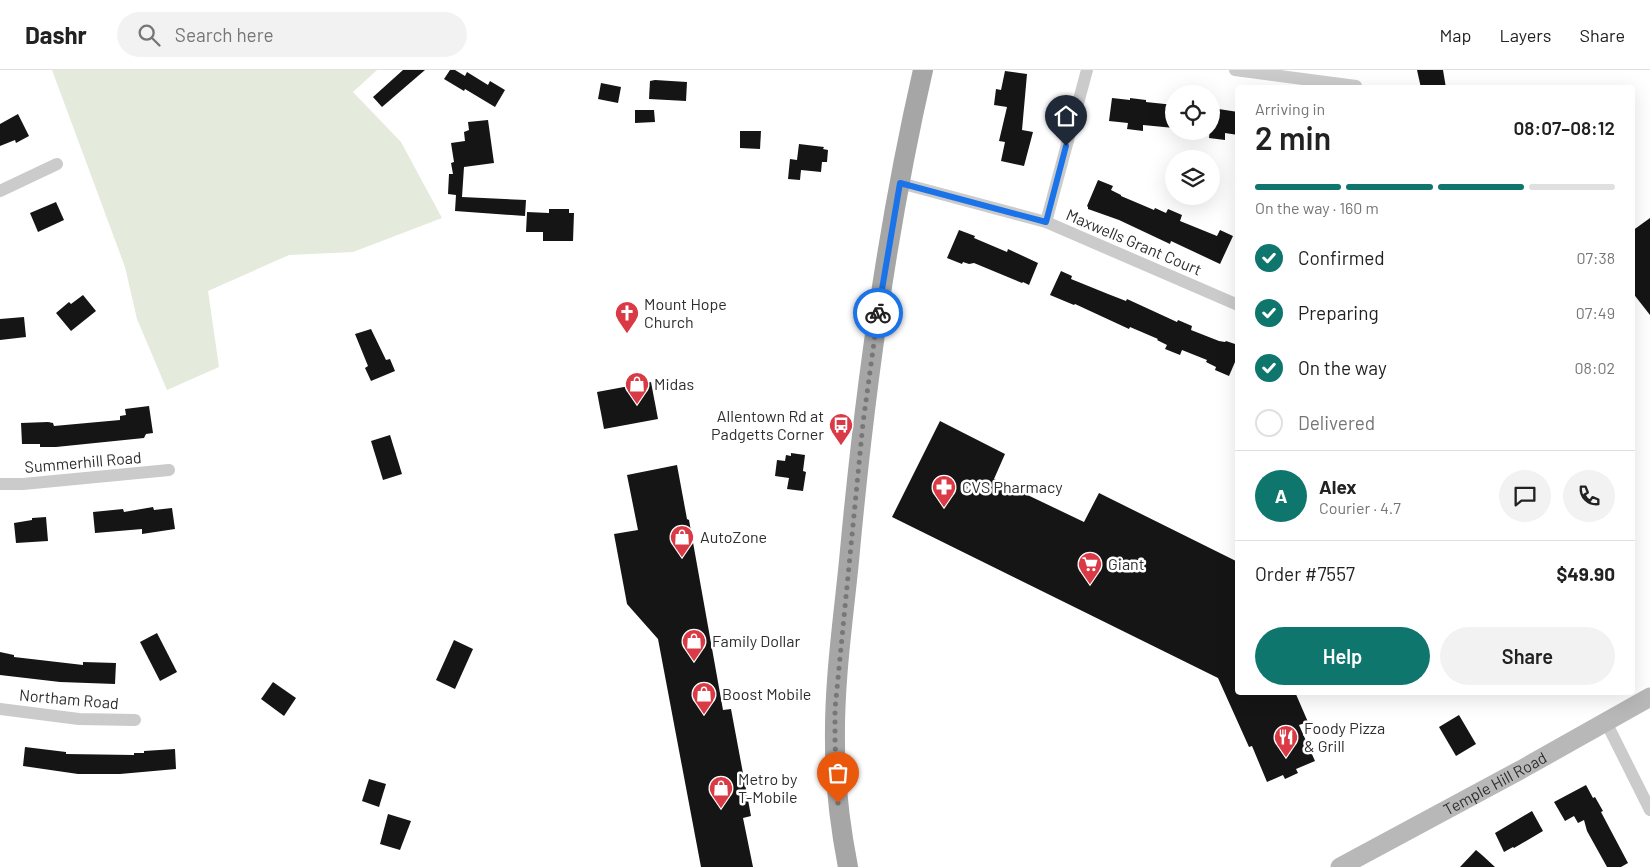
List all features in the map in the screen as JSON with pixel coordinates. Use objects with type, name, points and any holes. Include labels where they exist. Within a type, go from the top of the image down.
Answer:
[{"type":"main road","points":[[848,867],[838,803],[835,709],[863,423],[875,334],[900,183],[924,70]]},
{"type":"main road","name":"Temple Hill Road","points":[[1340,867],[1650,697]]},
{"type":"street","points":[[1046,222],[1086,70]]},
{"type":"street","points":[[1235,70],[1348,85]]},
{"type":"street","points":[[0,190],[57,164]]},
{"type":"street","name":"Maxwells Grant Court","points":[[900,183],[1046,222],[1235,303]]},
{"type":"street","name":"Summerhill Road","points":[[0,484],[170,470]]},
{"type":"street","name":"Northam Road","points":[[0,709],[79,719],[135,720]]},
{"type":"street","points":[[1606,722],[1650,810]]},
{"type":"shaded area","points":[[52,70],[377,70],[353,92],[401,142],[442,218],[353,252],[289,255],[208,291],[219,367],[167,390],[137,319],[125,267]]},
{"type":"building","points":[[403,70],[425,70],[382,107],[373,97]]},
{"type":"building","points":[[450,70],[455,70],[465,76],[467,72],[488,85],[490,81],[505,90],[495,107],[444,79]]},
{"type":"building","points":[[1417,70],[1443,70],[1446,85],[1420,85]]},
{"type":"building","points":[[1005,71],[1027,74],[1022,130],[1033,132],[1024,166],[1001,161],[1005,142],[999,141],[1007,107],[994,105],[996,89],[1001,90]]},
{"type":"building","points":[[650,81],[687,82],[686,101],[649,99]]},
{"type":"building","points":[[601,83],[621,87],[618,103],[598,99]]},
{"type":"building","points":[[1112,98],[1130,100],[1130,98],[1165,104],[1165,127],[1143,125],[1143,131],[1127,129],[1128,123],[1109,121]]},
{"type":"building","points":[[1220,109],[1235,112],[1235,135],[1225,133],[1225,140],[1220,139]]},
{"type":"building","points":[[635,110],[654,110],[655,122],[635,123]]},
{"type":"building","points":[[18,114],[29,136],[16,143],[15,140],[0,146],[0,124]]},
{"type":"building","points":[[488,120],[494,163],[464,167],[462,197],[526,200],[525,216],[455,211],[456,195],[448,194],[449,174],[453,174],[451,163],[454,162],[451,143],[465,141],[464,132],[469,130],[468,122]]},
{"type":"building","points":[[740,131],[761,131],[760,149],[740,148]]},
{"type":"building","points":[[799,144],[824,147],[823,149],[828,150],[827,162],[822,162],[821,172],[801,170],[800,180],[788,179],[790,159],[797,160]]},
{"type":"building","points":[[1098,180],[1113,186],[1111,190],[1121,196],[1154,210],[1155,208],[1166,213],[1168,209],[1182,215],[1180,221],[1217,236],[1220,230],[1233,236],[1220,264],[1171,241],[1170,244],[1119,220],[1088,209],[1087,206]]},
{"type":"building","points":[[56,202],[64,220],[38,232],[30,213]]},
{"type":"building","points":[[549,209],[569,209],[569,213],[574,213],[573,241],[543,241],[543,232],[526,232],[527,212],[549,213]]},
{"type":"building","points":[[1650,218],[1650,315],[1635,296],[1635,229]]},
{"type":"building","points":[[959,230],[1007,252],[1008,249],[1038,263],[1029,285],[974,263],[963,262],[962,264],[947,258]]},
{"type":"building","points":[[1061,271],[1072,276],[1071,279],[1126,301],[1127,299],[1177,322],[1178,320],[1192,326],[1191,330],[1219,341],[1235,344],[1235,362],[1229,376],[1215,370],[1216,367],[1206,362],[1207,360],[1182,350],[1180,355],[1165,349],[1167,345],[1158,339],[1130,327],[1129,329],[1075,304],[1050,295]]},
{"type":"building","points":[[83,295],[96,311],[71,331],[56,313],[69,302],[71,304]]},
{"type":"building","points":[[24,317],[26,337],[0,340],[0,319]]},
{"type":"building","points":[[371,329],[386,360],[390,359],[395,371],[371,381],[365,368],[368,366],[355,334]]},
{"type":"building","points":[[651,382],[658,419],[604,429],[597,392]]},
{"type":"building","points":[[149,406],[153,433],[146,434],[144,438],[56,447],[40,447],[40,444],[22,444],[21,423],[48,422],[53,423],[54,426],[120,420],[120,416],[126,415],[125,409]]},
{"type":"building","points":[[940,421],[1005,454],[994,479],[1084,522],[1099,493],[1235,561],[1235,695],[1296,695],[1308,722],[1299,725],[1315,761],[1296,769],[1298,773],[1285,779],[1283,775],[1267,782],[1252,746],[1249,747],[1218,678],[892,517]]},
{"type":"building","points":[[390,435],[402,474],[383,480],[371,441]]},
{"type":"building","points":[[791,453],[805,455],[803,471],[806,472],[803,491],[787,489],[789,478],[775,476],[777,460],[785,461],[786,455],[791,456]]},
{"type":"building","points":[[677,465],[687,519],[689,520],[723,710],[731,709],[751,816],[743,818],[753,867],[701,867],[658,639],[627,604],[614,534],[638,530],[627,475]]},
{"type":"building","points":[[153,507],[154,510],[172,508],[175,529],[142,534],[142,529],[95,533],[93,512],[123,509],[124,512]]},
{"type":"building","points":[[46,517],[48,541],[16,543],[14,523],[32,520],[32,518]]},
{"type":"building","points":[[157,633],[177,672],[160,681],[140,642]]},
{"type":"building","points":[[454,640],[473,649],[455,689],[436,680]]},
{"type":"building","points":[[0,652],[14,655],[14,657],[83,665],[83,662],[116,663],[115,684],[60,682],[0,675]]},
{"type":"building","points":[[273,682],[296,698],[284,716],[261,699]]},
{"type":"building","points":[[1459,715],[1476,744],[1456,756],[1439,727]]},
{"type":"building","points":[[25,747],[66,752],[66,754],[134,755],[134,753],[144,753],[144,751],[175,749],[176,769],[120,774],[78,774],[23,766]]},
{"type":"building","points":[[369,779],[386,784],[379,807],[362,801]]},
{"type":"building","points":[[1586,785],[1603,811],[1601,812],[1628,863],[1621,867],[1607,867],[1587,831],[1584,820],[1578,823],[1574,816],[1565,821],[1554,802]]},
{"type":"building","points":[[1532,811],[1543,831],[1504,852],[1495,833]]},
{"type":"building","points":[[388,814],[411,821],[400,850],[380,844]]},
{"type":"building","points":[[1476,850],[1482,855],[1495,867],[1460,867]]},
{"type":"way so far","points":[[838,803],[835,709],[863,423],[878,313]]},
{"type":"place","name":"Mount Hope Church","points":[[627,334]]},
{"type":"place","name":"Midas","points":[[637,405]]},
{"type":"place","name":"Allentown Rd at Padgetts Corner","points":[[841,446]]},
{"type":"place","name":"CVS Pharmacy","points":[[944,508]]},
{"type":"place","name":"AutoZone","points":[[682,558]]},
{"type":"place","name":"Giant","points":[[1090,585]]},
{"type":"place","name":"Family Dollar","points":[[694,662]]},
{"type":"place","name":"Boost Mobile","points":[[704,715]]},
{"type":"place","name":"Foody Pizza & Grill","points":[[1286,758]]},
{"type":"place","name":"Metro by T-Mobile","points":[[721,809]]},
{"type":"route","points":[[878,313],[900,183],[1046,222],[1066,146]]}]
